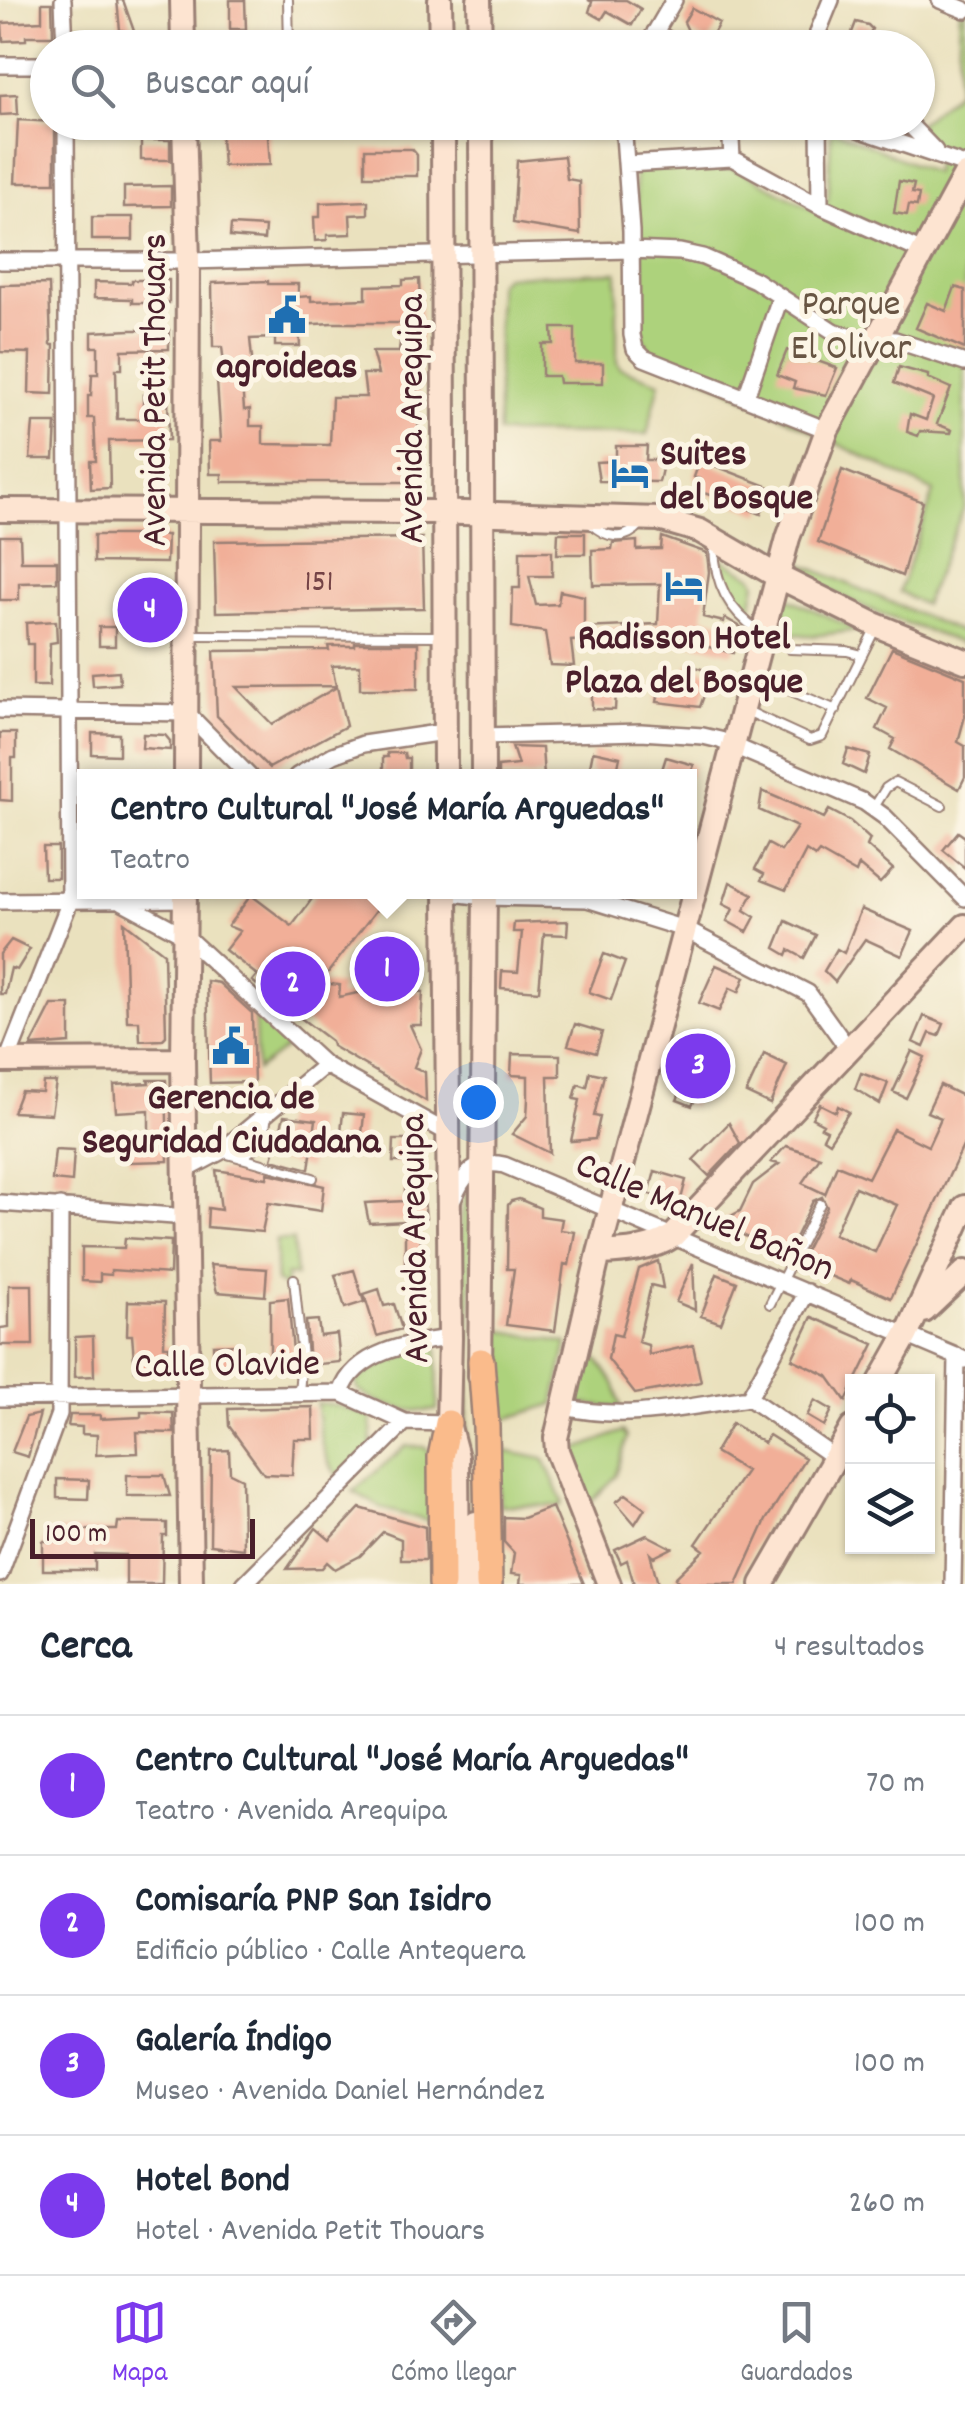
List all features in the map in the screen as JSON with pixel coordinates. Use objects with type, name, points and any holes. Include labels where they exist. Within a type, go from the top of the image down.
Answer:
[{"type":"main road","points":[[182,0],[183,30]]},
{"type":"main road","points":[[440,0],[440,30]]},
{"type":"main road","points":[[479,0],[480,30]]},
{"type":"main road","name":"Avenida Petit Thouars","points":[[185,140],[188,261],[186,769]]},
{"type":"main road","name":"Avenida Arequipa","points":[[439,140],[444,256],[445,769]]},
{"type":"main road","name":"Avenida Arequipa","points":[[482,140],[483,769]]},
{"type":"main road","points":[[697,879],[777,576],[827,430],[965,175]]},
{"type":"main road","points":[[0,510],[481,512],[646,518],[684,525],[714,537],[777,576],[876,625],[965,662]]},
{"type":"main road","points":[[185,899],[183,1060],[191,1584]]},
{"type":"main road","name":"Avenida Arequipa","points":[[445,899],[448,1423],[457,1457],[458,1584]]},
{"type":"main road","name":"Avenida Arequipa","points":[[476,1584],[475,1432],[481,1361],[484,1163],[484,899]]},
{"type":"main road","points":[[608,1584],[557,1450],[556,1438],[599,1253],[692,899]]},
{"type":"main road","points":[[599,1253],[658,1244],[673,1236],[960,937]]},
{"type":"main road","points":[[2,1067],[183,1060]]},
{"type":"main road","points":[[884,1374],[965,1206]]},
{"type":"main road","points":[[906,1334],[930,1303],[965,1272]]},
{"type":"main road","points":[[481,1361],[489,1584]]},
{"type":"main road","points":[[442,1584],[441,1457],[448,1423]]},
{"type":"main road","points":[[762,1584],[845,1447]]},
{"type":"street","points":[[64,0],[64,30]]},
{"type":"street","points":[[656,30],[674,0]]},
{"type":"street","points":[[820,30],[831,0]]},
{"type":"street","points":[[940,0],[965,10]]},
{"type":"street","points":[[0,65],[30,65]]},
{"type":"street","points":[[2,1067],[70,901],[66,140]]},
{"type":"street","points":[[625,140],[635,349],[644,358],[827,430]]},
{"type":"street","points":[[731,140],[732,158]]},
{"type":"street","points":[[818,140],[820,206]]},
{"type":"street","points":[[894,140],[965,165]]},
{"type":"street","points":[[924,140],[938,154]]},
{"type":"street","points":[[627,164],[732,158],[820,206],[925,253]]},
{"type":"street","points":[[0,260],[188,261],[680,252],[746,275],[833,331],[852,337],[878,338],[965,363]]},
{"type":"street","points":[[746,398],[780,298]]},
{"type":"street","points":[[0,710],[187,713],[243,769]]},
{"type":"street","points":[[310,769],[349,748],[378,740],[444,732]]},
{"type":"street","points":[[482,736],[641,732],[702,736],[732,746],[873,808],[965,898]]},
{"type":"street","points":[[0,901],[150,899]]},
{"type":"street","points":[[587,899],[684,929],[808,993],[849,1050]]},
{"type":"street","points":[[123,902],[184,935],[324,1065],[446,1132]]},
{"type":"street","points":[[186,1170],[220,1152],[324,1065]]},
{"type":"street","points":[[448,1218],[463,1178],[484,1163]]},
{"type":"street","name":"Calle Manuel Bañon","points":[[484,1163],[508,1167],[961,1358]]},
{"type":"street","points":[[0,1203],[186,1217]]},
{"type":"street","points":[[0,1574],[59,1414],[60,1206]]},
{"type":"street","points":[[749,1398],[806,1292]]},
{"type":"street","points":[[341,1393],[345,1380],[377,1355],[406,1345],[450,1338]]},
{"type":"street","points":[[953,1584],[959,1556],[961,1358]]},
{"type":"street","name":"Calle Olavide","points":[[0,1398],[341,1393],[405,1422],[448,1423]]},
{"type":"street","points":[[565,1407],[622,1415],[749,1398],[845,1447]]},
{"type":"street","points":[[244,1584],[405,1422]]},
{"type":"street","points":[[0,1525],[19,1525]]},
{"type":"lane","points":[[288,0],[288,30]]},
{"type":"lane","points":[[714,537],[721,590],[736,612],[762,633]]},
{"type":"lane","points":[[742,709],[810,740],[822,736],[876,625]]},
{"type":"lane","points":[[187,635],[444,636]]},
{"type":"lane","points":[[790,649],[848,650],[862,655]]},
{"type":"lane","points":[[782,687],[836,710]]},
{"type":"lane","points":[[873,808],[895,782],[942,806]]},
{"type":"lane","points":[[241,1158],[263,1142],[268,1128],[266,1112]]},
{"type":"lane","points":[[220,1152],[313,1178]]},
{"type":"lane","points":[[770,1304],[820,1204]]},
{"type":"lane","points":[[294,1279],[302,1356],[299,1393]]},
{"type":"green space","name":"Parque El Olivar","points":[[945,0],[965,0],[965,505],[924,605],[899,592],[934,492],[650,350],[640,332],[634,164],[737,169],[820,213],[828,199],[831,140],[857,140],[934,173],[935,155],[926,140],[935,140],[935,110],[957,91],[960,7]]},
{"type":"green space","points":[[617,272],[617,363],[620,368],[660,382],[647,434],[498,433],[498,283],[505,276]]},
{"type":"green space","points":[[788,558],[965,634],[963,644],[878,613],[783,570]]},
{"type":"green space","points":[[721,559],[753,577],[756,583],[750,616],[728,587]]},
{"type":"green space","points":[[784,597],[858,630],[813,636],[777,632]]},
{"type":"green space","points":[[254,1007],[293,1043],[257,1070]]},
{"type":"green space","points":[[474,1188],[466,1466],[461,1221],[465,1197]]},
{"type":"green space","points":[[276,1240],[293,1240],[296,1276],[286,1275],[286,1287],[276,1281]]},
{"type":"green space","points":[[499,1330],[567,1343],[554,1404],[500,1421]]},
{"type":"green space","points":[[432,1346],[438,1349],[437,1410],[396,1407],[358,1390],[356,1381],[373,1369]]},
{"type":"green space","points":[[588,1357],[597,1359],[615,1385],[621,1408],[580,1404],[577,1400]]},
{"type":"green space","points":[[317,1403],[371,1417],[372,1450],[341,1479],[325,1453]]},
{"type":"green space","points":[[623,1431],[627,1437],[616,1476],[587,1506],[569,1456]]},
{"type":"green space","points":[[406,1446],[424,1447],[432,1455],[432,1522],[384,1509],[353,1491]]},
{"type":"green space","points":[[499,1450],[544,1459],[563,1502],[560,1506],[500,1505]]},
{"type":"building","points":[[117,0],[123,0],[134,30],[120,30]]},
{"type":"building","points":[[230,0],[245,0],[246,29],[230,29]]},
{"type":"building","points":[[588,0],[626,0],[641,9],[632,25],[607,11],[602,19],[589,12],[592,2]]},
{"type":"building","points":[[42,3],[52,3],[53,30],[30,30],[26,40],[3,41],[2,23],[42,21]]},
{"type":"building","points":[[692,8],[719,23],[715,30],[688,30],[684,22]]},
{"type":"building","points":[[856,22],[872,29],[872,30],[853,30]]},
{"type":"building","points":[[17,94],[18,114],[0,115],[0,95]]},
{"type":"building","points":[[18,120],[30,121],[30,140],[55,140],[55,183],[15,183]]},
{"type":"building","points":[[141,140],[170,140],[170,160],[141,160]]},
{"type":"building","points":[[221,140],[268,140],[270,165],[223,166]]},
{"type":"building","points":[[365,149],[412,149],[417,155],[417,176],[365,176]]},
{"type":"building","points":[[564,156],[567,179],[579,181],[580,234],[513,223],[517,161]]},
{"type":"building","points":[[899,181],[914,184],[912,193],[919,194],[917,206],[909,205],[907,215],[894,213]]},
{"type":"building","points":[[171,186],[171,206],[124,207],[124,187]]},
{"type":"building","points":[[368,201],[368,214],[350,215],[351,234],[327,235],[327,240],[315,241],[314,217],[320,217],[320,203]]},
{"type":"building","points":[[92,217],[133,217],[133,240],[92,240]]},
{"type":"building","points":[[231,225],[265,227],[264,240],[230,237]]},
{"type":"building","points":[[419,279],[421,335],[412,374],[422,376],[422,388],[418,387],[419,482],[222,482],[222,474],[210,474],[209,441],[221,441],[217,381],[226,380],[222,347],[213,347],[212,283],[298,284],[298,297],[311,296],[311,301],[366,299],[366,286],[403,285],[403,280]],"holes":[[[402,323],[399,352],[372,352],[378,374],[363,374],[366,397],[332,397],[330,445],[263,444],[263,426],[250,426],[250,409],[244,410],[241,369],[253,368],[250,339],[275,338],[275,346],[300,346],[299,325]]]},
{"type":"building","points":[[169,280],[169,303],[94,298],[94,282]]},
{"type":"building","points":[[49,284],[53,394],[29,393],[30,353],[0,352],[0,285]]},
{"type":"building","points":[[955,287],[965,290],[965,349],[916,328],[927,303],[946,311]]},
{"type":"building","points":[[552,328],[575,328],[575,363],[603,363],[603,383],[559,383],[558,376],[542,376],[542,344],[553,344]]},
{"type":"building","points":[[169,330],[169,349],[122,350],[122,369],[116,369],[117,419],[143,419],[143,395],[168,395],[169,440],[109,441],[110,488],[91,489],[90,461],[96,461],[94,418],[88,418],[88,396],[92,374],[98,374],[98,347],[92,347],[92,332]]},
{"type":"building","points":[[787,350],[837,368],[826,395],[793,388],[795,382],[777,375]]},
{"type":"building","points":[[899,367],[928,375],[951,388],[937,424],[952,430],[951,433],[920,431],[918,436],[907,432],[910,414],[926,420],[933,399],[894,383]]},
{"type":"building","points":[[33,423],[56,423],[54,459],[30,459]]},
{"type":"building","name":"Suites del Bosque","points":[[616,446],[647,446],[646,460],[664,460],[659,482],[599,481],[596,462],[616,461]]},
{"type":"building","points":[[700,460],[772,488],[761,514],[695,491],[699,479],[694,477]]},
{"type":"building","points":[[842,470],[923,502],[902,576],[818,542]]},
{"type":"building","points":[[558,533],[585,533],[585,554],[557,554]]},
{"type":"building","points":[[94,535],[167,535],[166,563],[94,562]]},
{"type":"building","points":[[0,536],[20,536],[21,561],[57,561],[57,582],[19,583],[19,600],[0,600]]},
{"type":"building","name":"Radisson Hotel Plaza del Bosque","points":[[662,537],[707,553],[709,572],[703,617],[724,622],[725,618],[741,627],[733,653],[634,629],[634,625],[658,624],[660,584],[593,585],[592,550],[637,541],[637,550],[661,549]]},
{"type":"building","points":[[422,538],[424,608],[216,612],[214,541]]},
{"type":"building","points":[[520,551],[552,551],[552,576],[529,576],[536,605],[558,604],[560,591],[584,596],[584,628],[626,626],[622,638],[571,641],[574,666],[550,665],[545,632],[512,627],[513,588],[520,588]]},
{"type":"building","points":[[167,598],[168,622],[131,622],[131,599]]},
{"type":"building","points":[[56,621],[57,642],[50,643],[49,686],[33,686],[33,644],[27,644],[26,623]]},
{"type":"building","points":[[99,627],[115,627],[115,646],[99,646]]},
{"type":"building","points":[[418,643],[418,689],[360,689],[360,665],[332,666],[336,686],[236,687],[272,724],[337,687],[346,726],[269,768],[217,716],[214,651],[329,650],[328,646]]},
{"type":"building","points":[[892,648],[965,678],[965,716],[958,742],[965,746],[965,777],[959,789],[890,749],[895,739],[877,729],[887,708],[867,698]]},
{"type":"building","points":[[688,664],[712,673],[700,707],[657,702],[660,686],[679,689]]},
{"type":"building","points":[[119,671],[120,684],[93,686],[92,673]]},
{"type":"building","points":[[592,690],[616,691],[615,710],[592,709]]},
{"type":"building","points":[[0,733],[16,733],[12,801],[0,800]]},
{"type":"building","points":[[92,733],[119,734],[119,755],[92,754]]},
{"type":"building","points":[[143,734],[165,735],[170,750],[142,748]]},
{"type":"building","points":[[512,747],[542,748],[544,769],[498,769],[518,765]]},
{"type":"building","points":[[848,749],[870,755],[864,774],[843,764]]},
{"type":"building","points":[[593,751],[620,757],[617,769],[589,769]]},
{"type":"building","points":[[387,753],[404,753],[409,758],[409,769],[383,769],[383,757],[388,757]]},
{"type":"building","points":[[666,757],[694,765],[693,769],[662,769]]},
{"type":"building","points":[[762,791],[824,818],[829,810],[850,821],[870,839],[867,846],[893,869],[880,883],[859,865],[856,873],[819,852],[815,857],[806,851],[786,890],[761,880],[764,874],[755,869],[768,844],[781,851],[797,827],[759,810]]},
{"type":"building","points":[[958,832],[965,837],[965,868],[943,850]]},
{"type":"building","points":[[43,847],[58,847],[58,878],[44,878]]},
{"type":"building","points":[[730,882],[753,894],[744,910],[755,917],[747,932],[727,921],[733,909],[723,904]]},
{"type":"building","points":[[248,899],[256,899],[292,926],[312,899],[384,900],[320,983],[340,985],[339,997],[367,991],[366,946],[406,951],[411,991],[423,992],[421,1025],[410,1025],[421,1049],[414,1067],[425,1072],[426,1101],[332,1046],[331,1041],[252,981],[257,975],[225,950],[240,931],[228,926]]},
{"type":"building","points":[[861,909],[913,931],[902,956],[865,939],[835,982],[824,971],[837,949],[844,953]]},
{"type":"building","points":[[568,921],[567,935],[544,934],[539,991],[501,988],[502,971],[518,972],[522,932],[513,932],[514,923]]},
{"type":"building","points":[[786,921],[816,935],[804,958],[775,948]]},
{"type":"building","points":[[124,922],[164,953],[166,1036],[162,1040],[140,1041],[139,1021],[127,1021]]},
{"type":"building","points":[[11,940],[30,949],[17,970],[11,968],[5,994],[0,994],[0,954]]},
{"type":"building","points":[[604,954],[625,962],[611,1000],[589,992]]},
{"type":"building","points":[[716,965],[745,977],[739,992],[730,988],[719,1011],[699,1003]]},
{"type":"building","name":"Gerencia de Seguridad Ciudadana","points":[[207,981],[219,983],[252,1013],[254,1082],[210,1083]]},
{"type":"building","points":[[52,1005],[70,1005],[70,1043],[31,1046]]},
{"type":"building","points":[[924,1016],[944,1024],[939,1036],[930,1033],[924,1047],[913,1042]]},
{"type":"building","points":[[575,1024],[602,1032],[596,1053],[568,1045]]},
{"type":"building","points":[[696,1050],[713,1060],[694,1092],[698,1093],[692,1106],[677,1100]]},
{"type":"building","points":[[912,1051],[925,1057],[906,1098],[893,1092]]},
{"type":"building","points":[[512,1054],[560,1055],[560,1076],[548,1076],[550,1153],[512,1134],[527,1116],[528,1076],[511,1075]]},
{"type":"building","points":[[764,1054],[787,1065],[770,1104],[746,1093]]},
{"type":"building","points":[[590,1072],[604,1075],[594,1116],[600,1117],[595,1139],[571,1141],[580,1100],[574,1099],[578,1084],[587,1087]]},
{"type":"building","points":[[861,1073],[888,1083],[880,1104],[855,1089]]},
{"type":"building","points":[[148,1080],[166,1080],[168,1161],[130,1162],[130,1140],[149,1140],[149,1110],[116,1112],[114,1085],[149,1083]]},
{"type":"building","points":[[43,1082],[56,1082],[51,1114],[13,1112],[21,1091],[42,1092]]},
{"type":"building","points":[[940,1085],[965,1097],[965,1142],[891,1298],[799,1263],[827,1207],[822,1197],[813,1201],[786,1256],[718,1223],[740,1211],[753,1184],[779,1164],[771,1162],[786,1146],[820,1157],[802,1183],[825,1194],[837,1165],[868,1178],[893,1129],[928,1146],[941,1118],[927,1112]],"holes":[[[855,1187],[897,1205],[875,1252],[834,1234]]]},
{"type":"building","points":[[820,1104],[836,1112],[838,1106],[849,1112],[829,1142],[823,1138],[827,1130],[821,1127],[823,1124],[812,1118]]},
{"type":"building","points":[[343,1113],[364,1115],[361,1143],[340,1141]]},
{"type":"building","points":[[284,1116],[316,1120],[309,1169],[272,1159]]},
{"type":"building","points":[[729,1123],[740,1143],[709,1176],[693,1160]]},
{"type":"building","points":[[394,1140],[409,1140],[408,1162],[393,1162]]},
{"type":"building","points":[[55,1149],[74,1150],[72,1182],[52,1180]]},
{"type":"building","points":[[216,1170],[267,1178],[268,1173],[324,1186],[321,1211],[268,1203],[262,1232],[207,1227],[208,1208],[221,1210]]},
{"type":"building","points":[[655,1171],[686,1180],[680,1203],[649,1194]]},
{"type":"building","points":[[405,1189],[412,1189],[414,1200],[424,1200],[426,1218],[417,1218],[426,1271],[405,1269],[405,1221],[369,1223],[365,1203],[405,1201]]},
{"type":"building","points":[[519,1199],[540,1208],[540,1216],[562,1219],[560,1230],[575,1232],[569,1265],[564,1264],[555,1331],[506,1325],[514,1269],[507,1269],[508,1205]]},
{"type":"building","points":[[125,1238],[171,1241],[170,1274],[111,1270],[111,1275],[100,1274],[100,1282],[82,1281],[82,1247],[124,1248]]},
{"type":"building","points":[[658,1261],[663,1288],[651,1285],[638,1342],[648,1345],[649,1355],[693,1345],[701,1382],[635,1394],[608,1359],[613,1334],[621,1336],[639,1269]]},
{"type":"building","points":[[693,1263],[695,1310],[676,1302]]},
{"type":"building","points":[[210,1265],[267,1269],[265,1296],[217,1292]]},
{"type":"building","points":[[354,1270],[364,1302],[345,1308],[335,1275]]},
{"type":"building","points":[[717,1274],[737,1282],[721,1323],[701,1316]]},
{"type":"building","points":[[9,1285],[32,1285],[33,1345],[0,1345],[0,1328],[9,1327]]},
{"type":"building","points":[[379,1289],[384,1306],[394,1304],[402,1329],[377,1336],[364,1294]]},
{"type":"building","points":[[288,1298],[294,1362],[270,1362],[270,1300]]},
{"type":"building","points":[[128,1301],[165,1302],[164,1346],[170,1346],[163,1371],[135,1371],[132,1335],[127,1335]]},
{"type":"building","points":[[812,1317],[874,1344],[859,1374],[845,1374],[845,1400],[828,1376],[792,1359]]},
{"type":"building","points":[[318,1320],[320,1336],[337,1334],[340,1362],[309,1365],[306,1321]]},
{"type":"building","points":[[93,1336],[94,1376],[75,1377],[75,1337]]},
{"type":"building","points":[[238,1344],[239,1367],[214,1368],[213,1345]]},
{"type":"building","points":[[815,1400],[832,1410],[824,1426],[807,1416]]},
{"type":"building","points":[[313,1407],[314,1439],[294,1439],[292,1475],[264,1474],[229,1426],[228,1409]]},
{"type":"building","points":[[141,1412],[173,1413],[174,1433],[137,1432],[138,1453],[96,1455],[97,1435],[82,1434],[82,1427],[68,1426],[70,1415],[100,1415],[100,1419],[141,1417]]},
{"type":"building","points":[[40,1414],[28,1457],[12,1452],[26,1417]]},
{"type":"building","points":[[732,1423],[764,1443],[769,1435],[805,1458],[766,1520],[737,1584],[681,1584],[675,1578],[704,1550],[696,1544],[746,1471],[715,1452]]},
{"type":"building","points":[[229,1450],[230,1473],[242,1479],[243,1549],[210,1545],[211,1451]]},
{"type":"building","points":[[127,1475],[164,1475],[170,1496],[127,1496]]},
{"type":"building","points":[[57,1479],[89,1480],[88,1499],[57,1498]]},
{"type":"building","points":[[626,1494],[645,1508],[635,1524],[616,1502]]},
{"type":"building","points":[[552,1507],[584,1584],[520,1584],[521,1575],[511,1574],[514,1553],[504,1542],[504,1517],[523,1518]]},
{"type":"building","points":[[360,1508],[425,1527],[426,1560],[401,1560],[401,1539],[383,1532],[360,1556],[335,1569],[327,1562],[322,1568],[287,1569],[316,1528],[330,1540]]},
{"type":"building","points":[[118,1522],[167,1523],[162,1584],[126,1584],[126,1555],[95,1554],[95,1570],[43,1570],[43,1541],[58,1541],[58,1530],[117,1530]]},
{"type":"building","points":[[647,1535],[672,1548],[654,1557],[650,1553],[658,1584],[634,1584],[627,1560],[621,1563],[615,1550]]},
{"type":"place","name":"agroideas","points":[[287,315]]},
{"type":"place","name":"Suites del Bosque","points":[[630,473]]},
{"type":"place","name":"Radisson Hotel Plaza del Bosque","points":[[684,586]]},
{"type":"place","name":"Hotel Bond","points":[[150,610]]},
{"type":"place","name":"Centro Cultural \"José María Arguedas\"","points":[[387,969]]},
{"type":"place","name":"Comisaría PNP San Isidro","points":[[293,984]]},
{"type":"place","name":"Gerencia de Seguridad Ciudadana","points":[[231,1046]]},
{"type":"place","name":"Galería Índigo","points":[[698,1066]]}]
